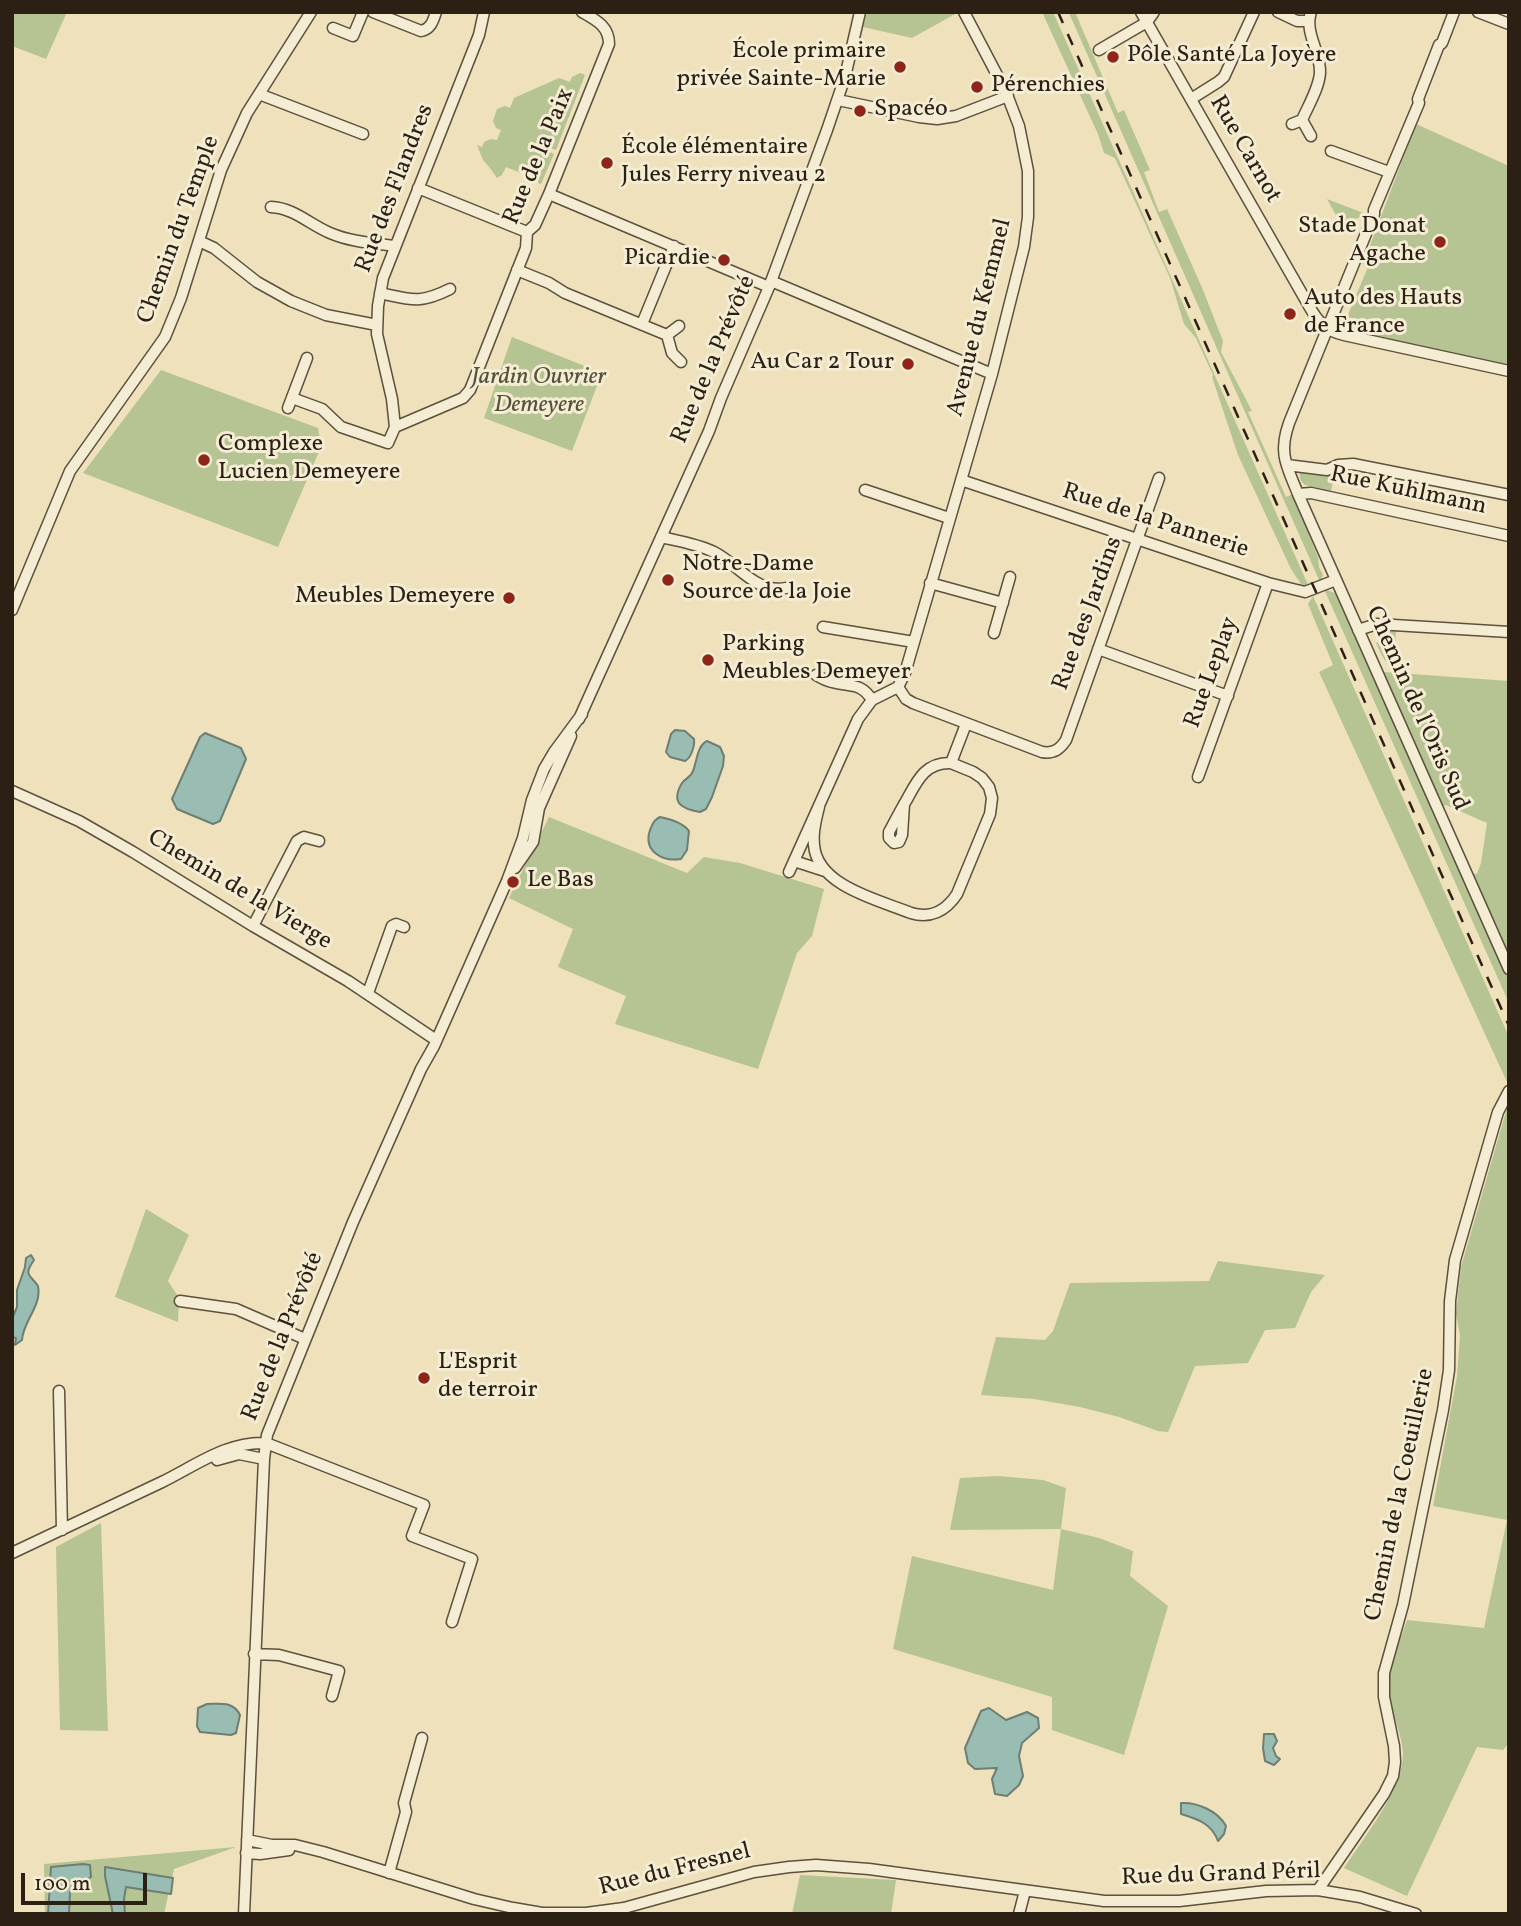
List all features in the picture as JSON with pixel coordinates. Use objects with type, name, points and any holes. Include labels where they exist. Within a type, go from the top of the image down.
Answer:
[{"type":"street","name":"Chemin du Temple","points":[[12,610],[70,471],[165,337],[178,307],[229,151],[259,94],[311,12]]},
{"type":"street","points":[[333,28],[353,36],[363,12]]},
{"type":"street","points":[[373,12],[421,31],[430,26],[436,12]]},
{"type":"street","name":"Rue des Flandres","points":[[395,427],[393,399],[377,325],[380,293],[395,246],[479,34],[484,12]]},
{"type":"street","name":"Rue de la Paix","points":[[395,427],[465,397],[470,390],[527,244],[527,232],[535,225],[549,194],[609,44],[609,37],[603,26],[582,12]]},
{"type":"street","name":"Rue de la Prévôté","points":[[244,1914],[264,1459],[270,1427],[367,1189],[424,1062],[507,881],[535,838],[543,797],[711,425],[720,398],[770,284],[838,100],[860,12]]},
{"type":"street","name":"Avenue du Kemmel","points":[[898,687],[903,679],[992,374],[1024,247],[1029,208],[1027,162],[1019,126],[1008,96],[964,12]]},
{"type":"street","name":"Rue Carnot","points":[[1141,12],[1310,309],[1327,329]]},
{"type":"street","points":[[1099,50],[1147,23],[1154,12]]},
{"type":"street","points":[[1191,99],[1223,77],[1254,12]]},
{"type":"street","points":[[1279,12],[1297,21],[1309,17],[1320,75],[1297,122],[1311,136]]},
{"type":"street","points":[[1454,12],[1283,445],[1287,466],[1327,470],[1338,465],[1353,464],[1509,495]]},
{"type":"street","points":[[1478,12],[1509,24]]},
{"type":"street","points":[[259,94],[363,134]]},
{"type":"street","points":[[838,100],[937,119],[956,116],[1008,96]]},
{"type":"street","points":[[1331,151],[1389,172]]},
{"type":"street","points":[[418,188],[527,232]]},
{"type":"street","points":[[549,194],[992,374]]},
{"type":"street","points":[[271,207],[290,210],[339,236],[395,246]]},
{"type":"street","points":[[199,242],[214,248],[257,282],[291,301],[326,315],[377,325]]},
{"type":"street","points":[[642,324],[674,246]]},
{"type":"street","points":[[517,270],[667,335]]},
{"type":"street","points":[[380,293],[422,300],[450,289]]},
{"type":"street","points":[[1310,309],[1324,314],[1335,310]]},
{"type":"street","points":[[667,335],[679,326]]},
{"type":"street","points":[[1327,329],[1509,371]]},
{"type":"street","points":[[667,335],[670,350],[681,362]]},
{"type":"street","points":[[307,358],[290,403],[322,409],[341,427],[388,443],[395,427]]},
{"type":"street","name":"Chemin de l'Oris Sud","points":[[1287,466],[1509,969]]},
{"type":"street","name":"Rue des Jardins","points":[[966,723],[1046,752],[1056,751],[1066,740],[1159,478]]},
{"type":"street","name":"Rue de la Pannerie","points":[[961,480],[1268,583],[1305,592],[1336,580]]},
{"type":"street","points":[[865,490],[949,518]]},
{"type":"street","name":"Rue Kuhlmann","points":[[1298,494],[1311,493],[1509,536]]},
{"type":"street","points":[[661,537],[713,552],[728,560],[753,581],[769,589],[786,588]]},
{"type":"street","points":[[994,633],[1010,577]]},
{"type":"street","points":[[930,583],[1003,603]]},
{"type":"street","name":"Rue Leplay","points":[[1198,777],[1268,583]]},
{"type":"street","points":[[1358,630],[1377,624],[1509,632]]},
{"type":"street","points":[[822,626],[914,642]]},
{"type":"street","points":[[1098,649],[1227,696]]},
{"type":"street","points":[[816,675],[833,682],[860,687],[872,700]]},
{"type":"street","points":[[789,872],[858,719],[872,700],[898,687],[906,699],[913,703],[966,723],[951,763]]},
{"type":"street","points":[[794,861],[826,872],[847,887],[916,915],[934,914],[947,906],[957,894],[990,814],[991,792],[982,778],[973,772],[951,763],[935,765],[922,773],[904,804]]},
{"type":"street","name":"Chemin de la Vierge","points":[[12,791],[89,827],[158,867],[368,993],[436,1040]]},
{"type":"street","points":[[819,807],[814,845],[816,856],[826,872]]},
{"type":"street","points":[[253,926],[297,841],[304,837],[319,841]]},
{"type":"street","points":[[368,993],[392,926],[396,924],[404,927]]},
{"type":"street","name":"Chemin de la Coeuillerie","points":[[1318,1890],[1384,1794],[1394,1769],[1395,1746],[1384,1697],[1384,1673],[1403,1605],[1443,1410],[1449,1370],[1450,1300],[1455,1260],[1498,1112],[1509,1091]]},
{"type":"street","points":[[180,1301],[236,1309],[305,1339]]},
{"type":"street","points":[[59,1391],[62,1530]]},
{"type":"street","points":[[12,1553],[234,1446],[265,1443],[424,1505],[412,1536],[472,1559],[452,1622]]},
{"type":"street","points":[[168,1479],[232,1455],[264,1459]]},
{"type":"street","points":[[254,1654],[279,1655],[339,1671],[332,1696]]},
{"type":"street","points":[[389,1873],[422,1738]]},
{"type":"street","name":"Rue du Fresnel","points":[[247,1846],[300,1847],[323,1852],[474,1899],[523,1910],[555,1913],[586,1913],[624,1908],[754,1872],[806,1865],[869,1869],[1025,1891]]},
{"type":"street","name":"Rue du Grand Péril","points":[[1025,1891],[1104,1902],[1132,1902],[1266,1891],[1318,1890],[1360,1897],[1416,1914]]},
{"type":"street","points":[[1019,1914],[1025,1891]]},
{"type":"green space","points":[[12,12],[67,12],[46,59],[12,46]]},
{"type":"green space","points":[[867,12],[957,13],[912,38],[863,27]]},
{"type":"green space","points":[[1042,12],[1053,12],[1309,587],[1301,584],[1291,569],[1238,455],[1213,375],[1196,338],[1184,324],[1170,278],[1115,158],[1104,153],[1098,134]]},
{"type":"green space","points":[[1075,12],[1118,113],[1124,110],[1150,170],[1144,172],[1159,212],[1167,209],[1203,290],[1223,341],[1221,352],[1252,411],[1248,412],[1286,497],[1293,494],[1318,557],[1323,575],[1320,582],[1069,13]]},
{"type":"green space","points":[[580,73],[585,75],[556,150],[550,148],[548,151],[554,154],[541,184],[538,180],[506,167],[497,178],[483,160],[477,145],[482,147],[484,142],[497,140],[501,130],[496,128],[493,121],[497,109],[505,106],[510,108],[514,98],[559,78],[570,82],[572,77]]},
{"type":"green space","name":"Stade Donat Agache","points":[[1416,124],[1509,166],[1509,366],[1342,329],[1368,267],[1363,264]]},
{"type":"green space","points":[[1327,199],[1366,214],[1366,215],[1341,224]]},
{"type":"green space","name":"Jardin Ouvrier Demeyere","points":[[512,337],[602,373],[572,451],[484,418]]},
{"type":"green space","name":"Complexe Lucien Demeyere","points":[[161,370],[318,428],[321,447],[278,547],[83,473]]},
{"type":"green space","points":[[1302,470],[1324,475],[1335,472],[1331,491],[1305,485],[1299,472]]},
{"type":"green space","points":[[1324,589],[1335,593],[1370,671],[1509,681],[1509,1003]],"holes":[[[1446,805],[1487,823],[1481,863],[1477,874],[1469,873],[1441,807]]]},
{"type":"green space","points":[[1313,596],[1509,1037],[1507,1082],[1319,672],[1333,665],[1308,604]]},
{"type":"green space","points":[[1376,629],[1396,630],[1394,664],[1387,662],[1381,654],[1376,643],[1382,640]]},
{"type":"green space","points":[[549,817],[687,873],[704,857],[740,863],[824,889],[812,936],[797,953],[758,1069],[615,1024],[626,996],[558,967],[573,929],[509,898]]},
{"type":"green space","points":[[1509,1101],[1509,1743],[1503,1750],[1477,1747],[1407,1896],[1344,1868],[1380,1814],[1401,1769],[1401,1738],[1389,1696],[1389,1678],[1407,1620],[1484,1628],[1507,1520],[1433,1506],[1457,1376],[1460,1335],[1456,1314],[1461,1267]]},
{"type":"green space","points":[[146,1209],[189,1235],[168,1281],[179,1298],[178,1322],[115,1297]]},
{"type":"green space","points":[[1218,1261],[1325,1275],[1311,1292],[1295,1328],[1265,1330],[1248,1363],[1195,1366],[1168,1432],[1080,1407],[1034,1399],[981,1395],[996,1337],[1045,1340],[1053,1331],[1070,1283],[1209,1281]]},
{"type":"green space","points":[[998,1476],[1043,1480],[1066,1488],[1061,1529],[950,1530],[960,1478]]},
{"type":"green space","points":[[101,1523],[108,1731],[60,1730],[56,1547]]},
{"type":"green space","points":[[1061,1529],[1099,1538],[1133,1551],[1130,1576],[1168,1606],[1124,1755],[1052,1730],[1052,1697],[893,1649],[912,1556],[1053,1590]]},
{"type":"green space","points":[[236,1847],[174,1869],[164,1914],[45,1914],[44,1864]]},
{"type":"green space","points":[[800,1875],[896,1880],[891,1914],[792,1914]]},
{"type":"water","points":[[675,730],[685,731],[694,739],[692,751],[685,761],[670,757],[666,752],[671,734]]},
{"type":"water","points":[[205,733],[241,748],[246,759],[220,821],[213,824],[177,809],[172,799],[200,737]]},
{"type":"water","points":[[707,741],[720,747],[724,756],[712,797],[706,809],[700,812],[683,807],[677,796],[682,783],[692,773],[701,746]]},
{"type":"water","points":[[660,817],[672,820],[689,831],[687,850],[681,859],[661,857],[649,844],[650,830]]},
{"type":"water","points":[[31,1255],[34,1260],[28,1272],[38,1286],[39,1293],[22,1340],[15,1345],[12,1319],[17,1307],[17,1290],[26,1258]]},
{"type":"water","points":[[207,1704],[234,1707],[240,1715],[236,1733],[231,1735],[200,1732],[197,1726],[198,1708]]},
{"type":"water","points":[[989,1708],[1006,1720],[1027,1712],[1038,1718],[1039,1728],[1022,1743],[1019,1756],[1023,1776],[1019,1785],[1007,1796],[995,1794],[992,1779],[997,1768],[975,1769],[968,1763],[965,1748],[981,1711]]},
{"type":"water","points":[[1264,1734],[1274,1734],[1277,1741],[1273,1748],[1280,1759],[1274,1765],[1265,1761]]},
{"type":"water","points":[[1181,1803],[1200,1806],[1218,1816],[1226,1826],[1218,1841],[1204,1823],[1181,1814]]},
{"type":"water","points":[[90,1865],[91,1877],[70,1892],[69,1914],[48,1914],[51,1867]]},
{"type":"water","points":[[105,1867],[173,1878],[171,1894],[126,1887],[125,1914],[113,1914]]},
{"type":"railway","points":[[1058,12],[1509,1026]]},
{"type":"place","name":"Pôle Santé La Joyère","points":[[1113,57]]},
{"type":"place","name":"École primaire privée Sainte-Marie","points":[[900,67]]},
{"type":"place","name":"Pérenchies","points":[[977,87]]},
{"type":"place","name":"Spacéo","points":[[860,111]]},
{"type":"place","name":"École élémentaire Jules Ferry niveau 2","points":[[607,163]]},
{"type":"place","name":"Stade Donat Agache","points":[[1440,242]]},
{"type":"place","name":"Picardie","points":[[724,260]]},
{"type":"place","name":"Auto des Hauts de France","points":[[1290,314]]},
{"type":"place","name":"Au Car 2 Tour","points":[[908,364]]},
{"type":"place","name":"Complexe Lucien Demeyere","points":[[204,460]]},
{"type":"place","name":"Notre-Dame Source de la Joie","points":[[668,580]]},
{"type":"place","name":"Meubles Demeyere","points":[[509,598]]},
{"type":"place","name":"Parking Meubles Demeyer","points":[[708,660]]},
{"type":"place","name":"Le Bas","points":[[513,882]]},
{"type":"place","name":"L'Esprit de terroir","points":[[424,1378]]}]
